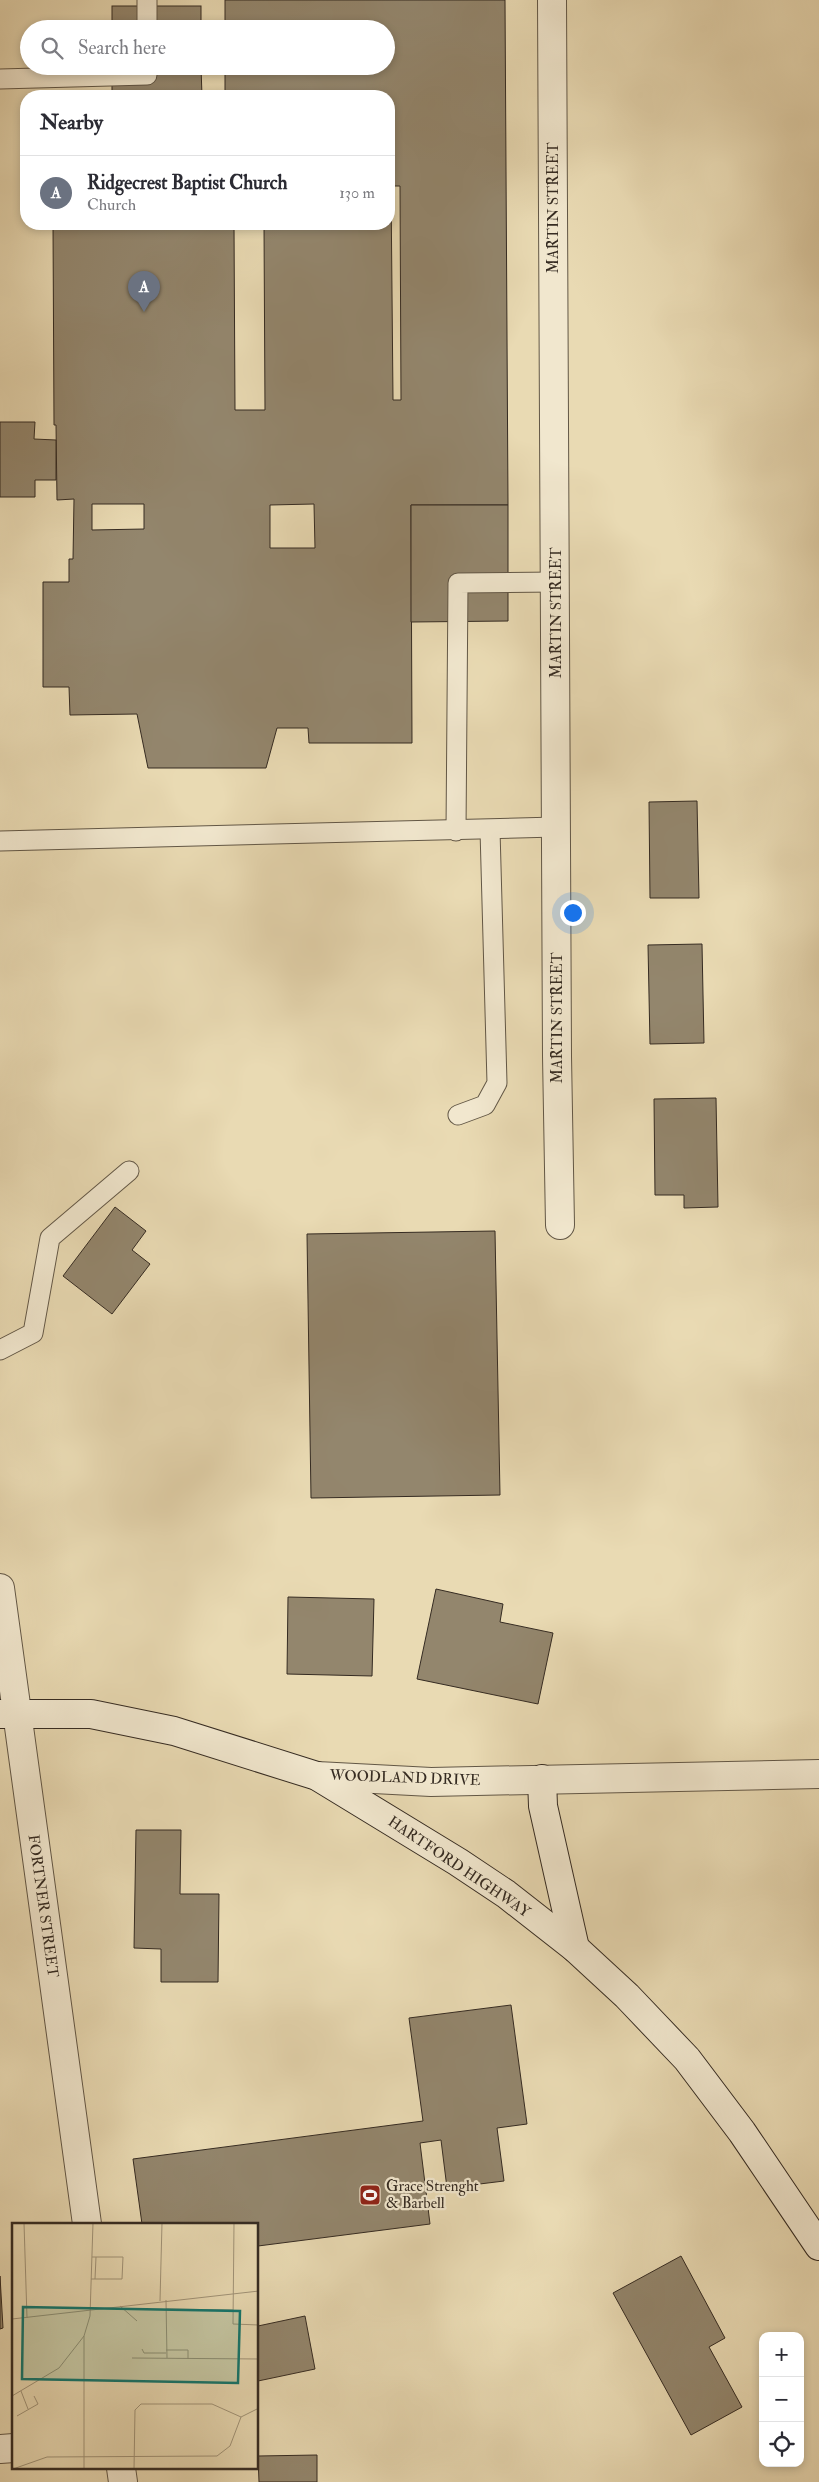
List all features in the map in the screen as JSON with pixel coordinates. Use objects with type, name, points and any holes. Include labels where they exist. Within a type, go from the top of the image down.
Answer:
[{"type":"street","name":"MARTIN STREET","points":[[552,0],[560,1225]]},
{"type":"street","name":"FORTNER STREET","points":[[0,1588],[8,1714],[87,2223]]},
{"type":"street","name":"WOODLAND DRIVE","points":[[8,1714],[91,1714],[165,1729],[317,1776],[431,1782],[819,1774]]},
{"type":"street","name":"HARTFORD HIGHWAY","points":[[317,1776],[506,1894],[575,1948],[627,1996],[687,2059],[742,2132],[819,2246]]},
{"type":"street","points":[[542,1780],[543,1806],[575,1948]]},
{"type":"lane","points":[[147,0],[147,20]]},
{"type":"lane","points":[[0,79],[148,75]]},
{"type":"lane","points":[[456,831],[458,582],[555,582]]},
{"type":"lane","points":[[0,841],[556,827]]},
{"type":"lane","points":[[458,1115],[485,1106],[497,1083],[490,830]]},
{"type":"lane","points":[[0,1350],[32,1333],[50,1238],[129,1171]]},
{"type":"building","points":[[225,0],[505,0],[508,505],[411,505],[412,743],[309,743],[308,728],[277,728],[266,768],[148,768],[137,714],[70,715],[69,687],[43,687],[43,582],[69,582],[69,559],[73,559],[74,499],[57,500],[56,425],[54,425],[53,230],[234,230],[235,410],[265,410],[264,230],[391,230],[393,400],[401,400],[400,186],[395,186],[395,90],[225,90],[225,75],[395,75],[395,20],[225,20]],"holes":[[[92,504],[144,504],[144,529],[92,530]],[[314,504],[315,548],[270,548],[270,505]]]},
{"type":"building","points":[[112,6],[201,6],[201,20],[112,20]]},
{"type":"building","points":[[112,75],[201,75],[202,90],[112,90]]},
{"type":"building","points":[[0,422],[35,422],[34,439],[56,440],[56,480],[35,480],[35,497],[0,497]]},
{"type":"building","points":[[411,505],[508,505],[508,621],[411,622]]},
{"type":"building","points":[[697,801],[699,898],[650,898],[649,802]]},
{"type":"building","points":[[702,944],[704,1043],[650,1044],[648,945]]},
{"type":"building","points":[[716,1098],[718,1207],[684,1208],[684,1195],[655,1195],[654,1099]]},
{"type":"building","points":[[115,1207],[146,1231],[132,1250],[150,1264],[112,1314],[63,1276]]},
{"type":"building","points":[[495,1231],[500,1495],[311,1498],[307,1234]]},
{"type":"building","points":[[436,1589],[503,1604],[500,1622],[553,1633],[538,1704],[417,1679]]},
{"type":"building","points":[[288,1597],[374,1599],[372,1676],[287,1674]]},
{"type":"building","points":[[136,1830],[181,1830],[180,1894],[219,1894],[218,1982],[161,1982],[161,1949],[134,1948]]},
{"type":"building","points":[[511,2005],[527,2124],[497,2128],[504,2181],[447,2188],[441,2140],[420,2143],[430,2224],[259,2246],[259,2223],[142,2223],[133,2159],[423,2121],[409,2018]]},
{"type":"building","points":[[681,2256],[725,2338],[709,2347],[742,2407],[691,2435],[613,2293]]},
{"type":"building","points":[[0,2276],[3,2328],[0,2329]]},
{"type":"building","points":[[305,2316],[315,2369],[259,2381],[259,2326]]},
{"type":"building","points":[[317,2455],[317,2482],[259,2482],[259,2456]]},
{"type":"place","name":"Ridgecrest Baptist Church","points":[[144,312]]},
{"type":"place","name":"Grace Strenght & Barbell","points":[[370,2195]]}]
